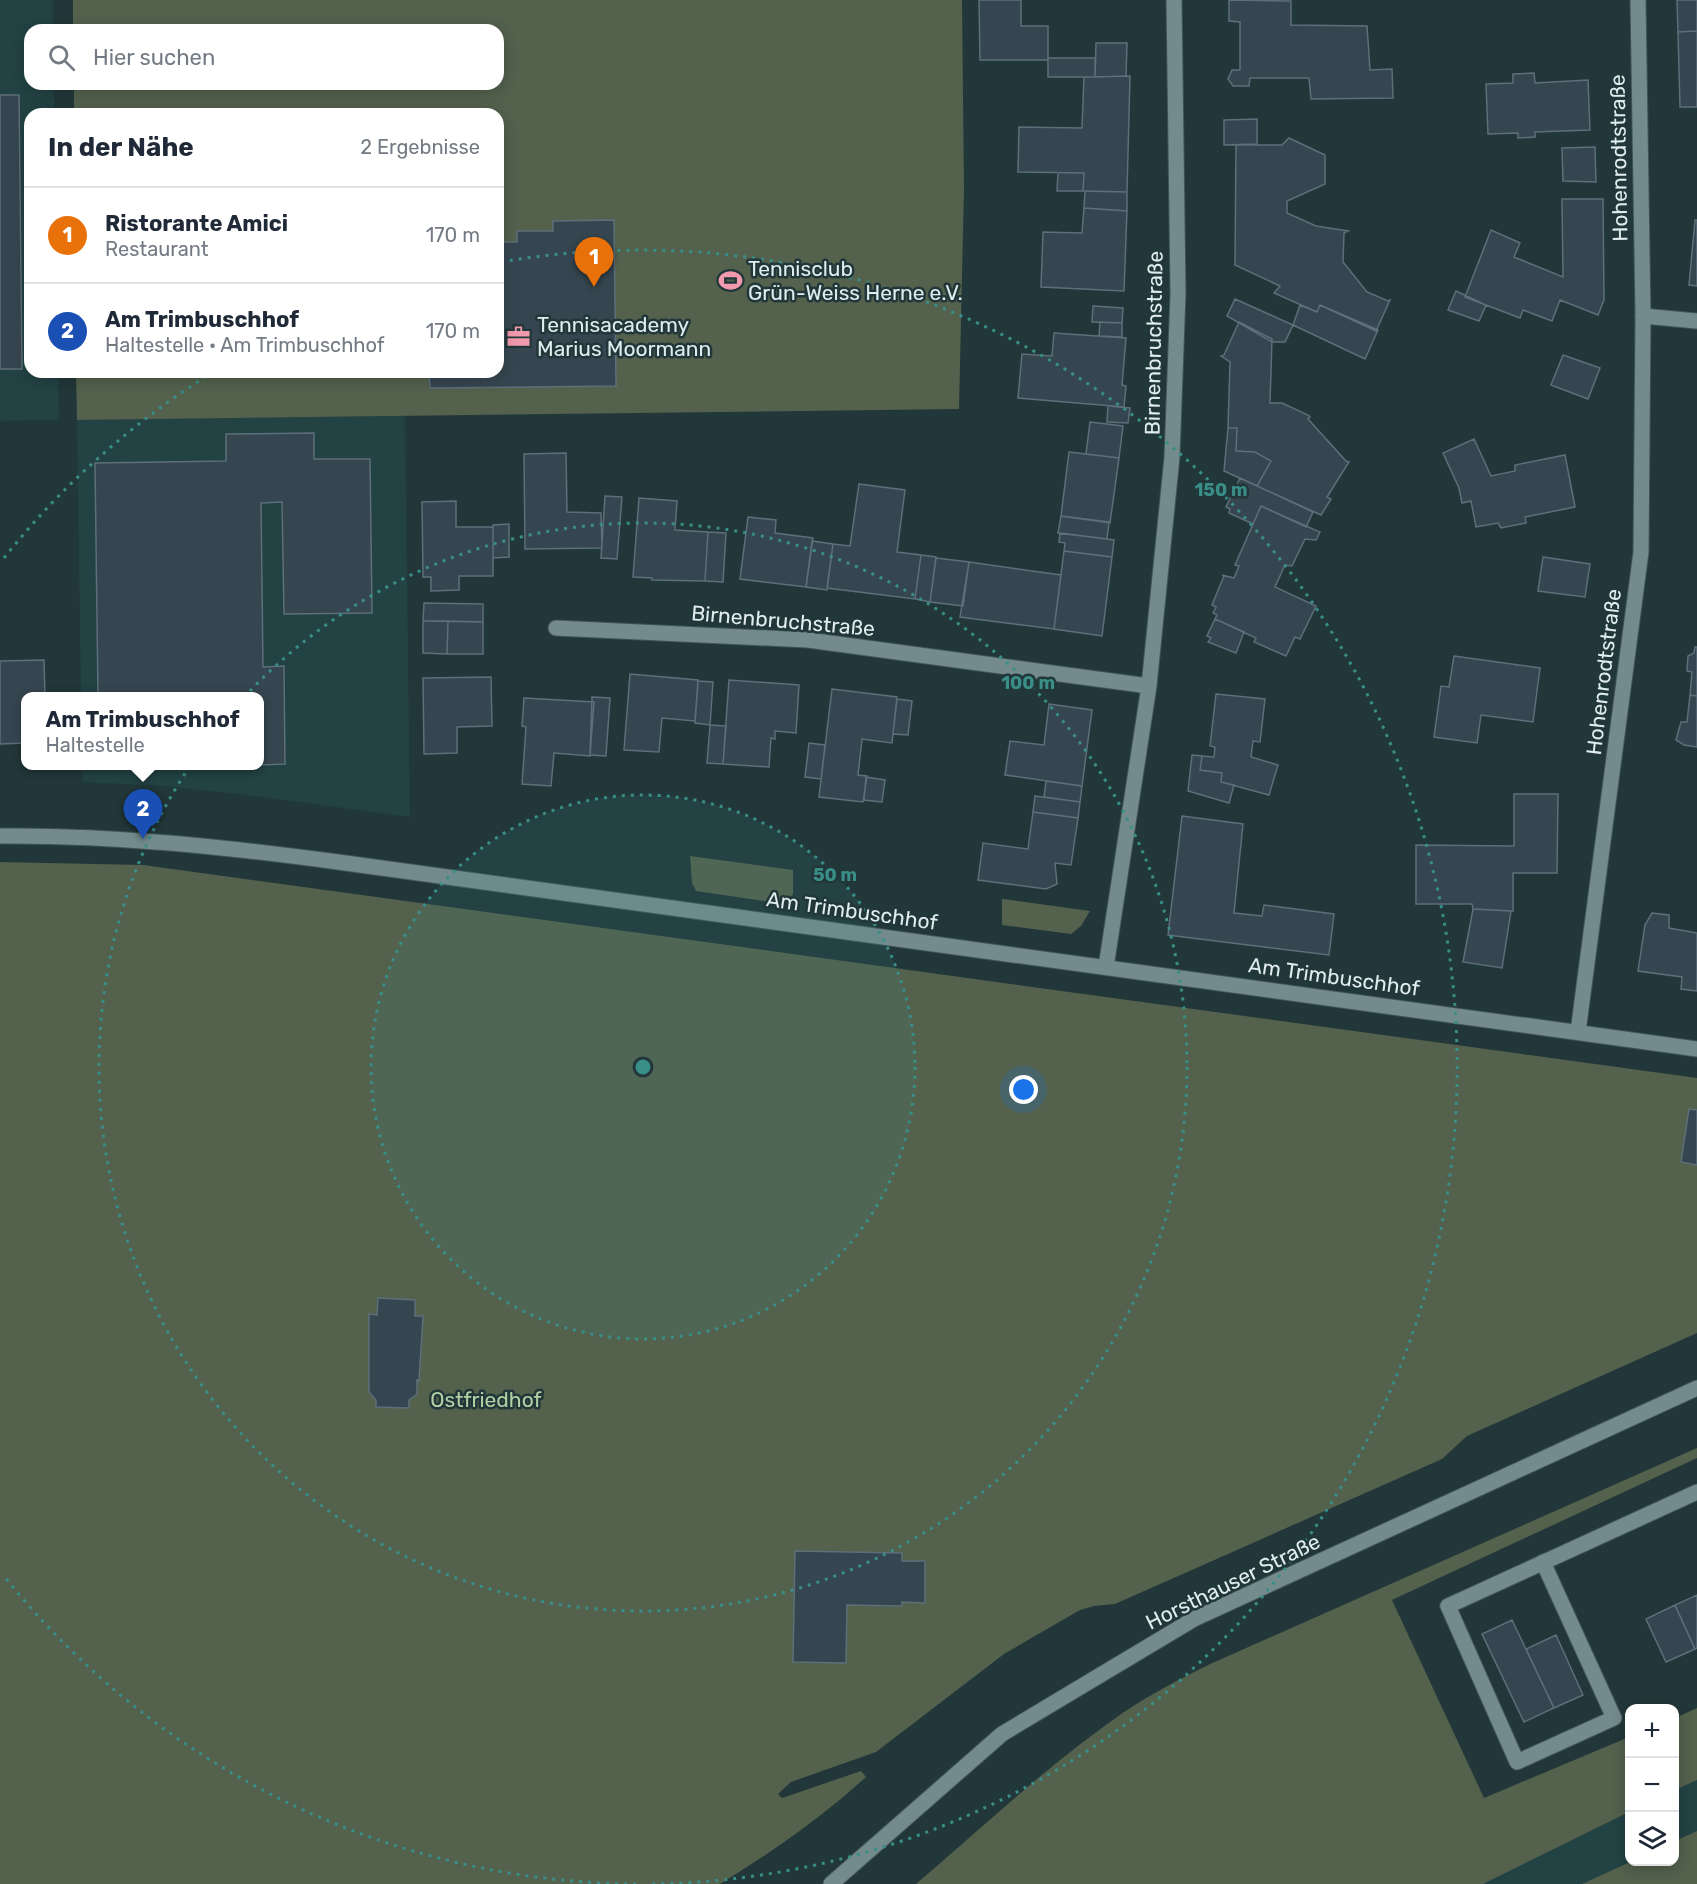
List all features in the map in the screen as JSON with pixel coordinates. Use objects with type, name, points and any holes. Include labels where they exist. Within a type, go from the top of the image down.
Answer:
[{"type":"street","name":"Birnenbruchstraße","points":[[1106,967],[1149,686],[1174,422],[1178,293],[1174,0]]},
{"type":"street","name":"Hohenrodtstraße","points":[[1578,1032],[1641,552],[1643,316],[1638,0]]},
{"type":"street","points":[[1643,316],[1697,321]]},
{"type":"street","name":"Birnenbruchstraße","points":[[556,628],[808,640],[1149,686]]},
{"type":"street","name":"Am Trimbuschhof","points":[[0,836],[75,835],[143,839],[307,858],[1697,1048]]},
{"type":"street","name":"Horsthauser Straße","points":[[831,1884],[1002,1734],[1194,1619],[1697,1388]]},
{"type":"street","points":[[1543,1562],[1614,1718],[1517,1762],[1448,1606],[1543,1562],[1697,1491]]},
{"type":"shaded area","points":[[0,0],[53,0],[53,24],[24,24],[24,90],[54,90],[54,108],[24,108],[24,378],[58,378],[59,420],[0,421]]},
{"type":"shaded area","points":[[405,416],[410,817],[163,786],[82,782],[82,770],[264,770],[264,692],[81,692],[77,420]]},
{"type":"shaded area","points":[[1697,1780],[1697,1884],[1483,1884],[1625,1814],[1625,1866],[1679,1866],[1679,1788]]},
{"type":"green space","name":"Tennisclub Grün-Weiss Herne e.V.","points":[[73,0],[962,0],[964,189],[959,409],[77,420],[76,378],[504,378],[504,108],[74,108],[74,90],[504,90],[504,24],[73,24]]},
{"type":"green space","points":[[690,856],[793,870],[793,894],[785,904],[696,891],[692,883]]},
{"type":"green space","name":"Ostfriedhof","points":[[0,862],[143,865],[1697,1078],[1697,1333],[1467,1436],[1442,1459],[1115,1604],[1080,1610],[1004,1654],[876,1752],[791,1782],[778,1794],[782,1798],[861,1771],[866,1777],[796,1834],[720,1884],[0,1884]]},
{"type":"green space","points":[[1002,899],[1090,911],[1081,926],[1071,934],[1002,925]]},
{"type":"green space","points":[[1697,1448],[1697,1458],[1392,1600],[1484,1798],[1625,1739],[1625,1814],[1483,1884],[916,1884],[1070,1752],[1124,1712],[1208,1665]]},
{"type":"green space","points":[[1697,1708],[1697,1780],[1679,1788],[1679,1758],[1679,1716]]},
{"type":"green space","points":[[1697,1831],[1697,1884],[1582,1884],[1625,1864],[1679,1866],[1679,1839]]},
{"type":"building","points":[[979,0],[1021,0],[1021,26],[1048,26],[1048,60],[980,60]]},
{"type":"building","points":[[1229,0],[1291,1],[1291,25],[1367,26],[1370,70],[1392,69],[1393,98],[1311,99],[1309,78],[1250,78],[1249,86],[1233,86],[1228,79],[1232,70],[1240,70],[1240,22],[1229,21]]},
{"type":"building","points":[[1677,0],[1697,0],[1697,31],[1678,32]]},
{"type":"building","points":[[1697,31],[1697,107],[1680,107],[1678,32]]},
{"type":"building","points":[[1096,43],[1127,43],[1126,76],[1095,77]]},
{"type":"building","points":[[1048,58],[1095,58],[1095,77],[1048,77]]},
{"type":"building","points":[[1534,73],[1535,83],[1588,80],[1590,130],[1535,132],[1535,137],[1518,138],[1518,133],[1488,134],[1486,84],[1513,83],[1513,74]]},
{"type":"building","points":[[1130,76],[1127,192],[1083,191],[1084,173],[1018,172],[1019,127],[1082,128],[1084,77]]},
{"type":"building","points":[[0,95],[19,95],[22,369],[0,369]]},
{"type":"building","points":[[1257,119],[1257,144],[1224,145],[1224,120]]},
{"type":"building","points":[[1289,138],[1325,155],[1325,184],[1287,201],[1287,213],[1316,226],[1348,231],[1344,233],[1343,262],[1367,292],[1390,300],[1376,331],[1320,305],[1317,312],[1274,293],[1280,286],[1235,265],[1236,145],[1282,145]]},
{"type":"building","points":[[1595,147],[1596,182],[1563,181],[1562,148]]},
{"type":"building","points":[[1058,173],[1084,173],[1083,191],[1057,191]]},
{"type":"building","points":[[1085,191],[1127,192],[1127,211],[1084,208]]},
{"type":"building","points":[[1562,199],[1603,199],[1604,300],[1598,315],[1560,300],[1552,321],[1523,310],[1520,318],[1465,297],[1491,230],[1520,243],[1514,257],[1563,277]]},
{"type":"building","points":[[1084,208],[1127,211],[1124,291],[1041,287],[1043,232],[1082,233]]},
{"type":"building","points":[[614,220],[616,386],[430,388],[429,378],[504,378],[504,242],[517,242],[517,231],[553,231],[553,221]]},
{"type":"building","points":[[1695,220],[1697,220],[1697,286],[1689,285]]},
{"type":"building","points":[[1456,291],[1486,305],[1479,321],[1448,310]]},
{"type":"building","points":[[1235,299],[1293,325],[1285,342],[1272,342],[1227,316]]},
{"type":"building","points":[[1300,305],[1317,312],[1320,305],[1378,330],[1365,359],[1293,325]]},
{"type":"building","points":[[1093,306],[1123,308],[1122,323],[1092,322]]},
{"type":"building","points":[[1100,322],[1122,323],[1122,337],[1099,336]]},
{"type":"building","points":[[1239,322],[1272,339],[1270,403],[1282,403],[1308,415],[1310,417],[1308,419],[1349,462],[1327,497],[1331,499],[1321,515],[1257,486],[1271,461],[1255,452],[1236,451],[1237,428],[1228,428],[1230,362],[1221,356],[1224,355]]},
{"type":"building","points":[[1054,333],[1126,338],[1122,385],[1126,386],[1124,407],[1018,398],[1022,354],[1052,356]]},
{"type":"building","points":[[1563,355],[1600,368],[1588,399],[1551,385]]},
{"type":"building","points":[[1108,406],[1130,408],[1128,423],[1107,422]]},
{"type":"building","points":[[1090,422],[1123,426],[1119,458],[1086,454]]},
{"type":"building","points":[[1228,428],[1237,428],[1236,451],[1255,452],[1271,461],[1257,486],[1224,471]]},
{"type":"building","points":[[314,433],[314,459],[370,459],[372,613],[284,614],[282,502],[261,503],[263,667],[284,666],[285,764],[264,765],[264,692],[98,692],[95,463],[226,461],[226,434]]},
{"type":"building","points":[[1474,439],[1491,476],[1515,471],[1515,465],[1565,455],[1575,507],[1525,517],[1526,523],[1501,528],[1498,523],[1476,527],[1471,501],[1462,503],[1459,488],[1443,453]]},
{"type":"building","points":[[1069,452],[1119,458],[1110,523],[1061,516]]},
{"type":"building","points":[[566,453],[567,512],[601,513],[602,548],[525,549],[524,454]]},
{"type":"building","points":[[1240,478],[1313,512],[1306,527],[1261,506],[1253,524],[1229,513],[1230,509],[1226,507]]},
{"type":"building","points":[[859,484],[905,490],[897,552],[921,555],[915,599],[827,588],[833,544],[850,546]]},
{"type":"building","points":[[605,496],[622,497],[617,559],[601,558]]},
{"type":"building","points":[[639,498],[677,501],[675,530],[708,532],[705,581],[652,580],[652,578],[633,577]]},
{"type":"building","points":[[456,501],[456,527],[493,527],[493,576],[459,576],[459,590],[431,591],[431,577],[423,577],[422,502]]},
{"type":"building","points":[[1261,506],[1320,532],[1316,540],[1305,539],[1292,566],[1285,565],[1275,587],[1316,606],[1300,639],[1295,637],[1286,656],[1254,642],[1256,638],[1215,619],[1217,615],[1213,613],[1216,607],[1212,605],[1224,576],[1222,575],[1234,578],[1239,566],[1235,565]]},
{"type":"building","points":[[1061,516],[1109,522],[1107,539],[1058,533]]},
{"type":"building","points":[[748,517],[776,520],[775,533],[813,538],[806,587],[740,579]]},
{"type":"building","points":[[509,524],[509,557],[493,558],[493,525]]},
{"type":"building","points":[[708,532],[726,533],[723,582],[705,581]]},
{"type":"building","points":[[1060,533],[1114,540],[1112,557],[1064,551],[1065,543],[1059,542]]},
{"type":"building","points":[[812,541],[833,544],[827,590],[806,587]]},
{"type":"building","points":[[1064,551],[1112,557],[1102,636],[1054,629]]},
{"type":"building","points":[[921,555],[936,557],[930,602],[915,599]]},
{"type":"building","points":[[1543,557],[1590,564],[1585,597],[1538,591]]},
{"type":"building","points":[[936,558],[969,562],[963,606],[930,602]]},
{"type":"building","points":[[969,562],[1061,575],[1054,629],[960,617]]},
{"type":"building","points":[[424,603],[483,604],[483,622],[423,621]]},
{"type":"building","points":[[1215,619],[1244,632],[1236,653],[1208,642],[1211,638],[1207,636]]},
{"type":"building","points":[[423,621],[448,621],[447,654],[423,653]]},
{"type":"building","points":[[448,621],[483,622],[483,654],[447,654]]},
{"type":"building","points":[[1697,647],[1697,696],[1690,695],[1692,672],[1687,671],[1688,656],[1694,653]]},
{"type":"building","points":[[1454,656],[1540,668],[1533,722],[1481,715],[1477,743],[1434,737],[1441,686],[1449,687]]},
{"type":"building","points":[[44,660],[45,692],[21,692],[21,743],[0,744],[0,661]]},
{"type":"building","points":[[630,674],[698,680],[695,721],[662,718],[659,752],[624,750]]},
{"type":"building","points":[[491,677],[492,726],[457,727],[457,753],[424,754],[423,678]]},
{"type":"building","points":[[729,680],[799,685],[796,733],[775,731],[775,739],[771,738],[769,767],[723,764]]},
{"type":"building","points":[[698,681],[713,682],[710,725],[695,723]]},
{"type":"building","points":[[832,689],[897,697],[892,743],[862,739],[858,775],[867,776],[863,802],[819,797]]},
{"type":"building","points":[[1216,694],[1265,699],[1260,742],[1253,741],[1251,757],[1278,765],[1269,795],[1221,782],[1222,773],[1200,770],[1202,756],[1214,757],[1215,747],[1210,746]]},
{"type":"building","points":[[1690,695],[1697,696],[1697,747],[1684,745],[1676,740],[1681,722],[1687,722]]},
{"type":"building","points":[[592,697],[610,698],[606,756],[590,755]]},
{"type":"building","points":[[524,698],[594,702],[590,756],[554,753],[551,786],[522,784],[526,727],[522,726]]},
{"type":"building","points":[[897,699],[912,701],[908,735],[893,734]]},
{"type":"building","points":[[1049,704],[1092,710],[1082,786],[1005,775],[1010,741],[1044,745]]},
{"type":"building","points":[[710,725],[726,726],[723,764],[707,763]]},
{"type":"building","points":[[809,743],[825,745],[821,779],[805,777]]},
{"type":"building","points":[[1192,755],[1202,756],[1200,770],[1222,773],[1221,782],[1234,785],[1229,803],[1188,791]]},
{"type":"building","points":[[866,777],[885,780],[882,802],[864,800]]},
{"type":"building","points":[[1046,781],[1082,786],[1080,802],[1044,797]]},
{"type":"building","points":[[1514,794],[1558,794],[1557,873],[1513,873],[1513,911],[1473,909],[1472,904],[1416,904],[1416,845],[1514,846]]},
{"type":"building","points":[[1035,796],[1080,802],[1078,818],[1033,812]]},
{"type":"building","points":[[1033,812],[1078,818],[1071,865],[1055,863],[1057,884],[1046,889],[978,880],[983,843],[1028,849]]},
{"type":"building","points":[[1182,816],[1243,824],[1234,913],[1262,916],[1264,905],[1334,914],[1329,955],[1168,935]]},
{"type":"building","points":[[1473,909],[1511,911],[1502,968],[1463,962]]},
{"type":"building","points":[[1652,913],[1669,915],[1669,928],[1697,933],[1697,991],[1681,989],[1682,977],[1638,971],[1645,925]]},
{"type":"building","points":[[1689,1109],[1697,1110],[1697,1165],[1681,1162]]},
{"type":"building","points":[[378,1298],[415,1300],[415,1316],[423,1316],[419,1381],[417,1380],[417,1394],[409,1400],[409,1408],[376,1407],[376,1400],[369,1392],[369,1314],[377,1315]]},
{"type":"building","points":[[795,1551],[902,1553],[902,1561],[925,1561],[925,1603],[902,1602],[902,1606],[847,1605],[846,1663],[793,1662]]},
{"type":"building","points":[[1697,1595],[1697,1648],[1695,1649],[1675,1605]]},
{"type":"building","points":[[1675,1605],[1695,1649],[1666,1662],[1646,1619]]},
{"type":"building","points":[[1512,1620],[1554,1708],[1524,1722],[1482,1634]]},
{"type":"building","points":[[1556,1635],[1583,1695],[1554,1708],[1526,1649]]},
{"type":"place","name":"Tennisclub Grün-Weiss Herne e.V.","points":[[730,281]]},
{"type":"place","name":"Ristorante Amici","points":[[594,287]]},
{"type":"place","name":"Tennisacademy Marius Moormann","points":[[519,337]]},
{"type":"place","name":"Am Trimbuschhof","points":[[143,839]]}]
